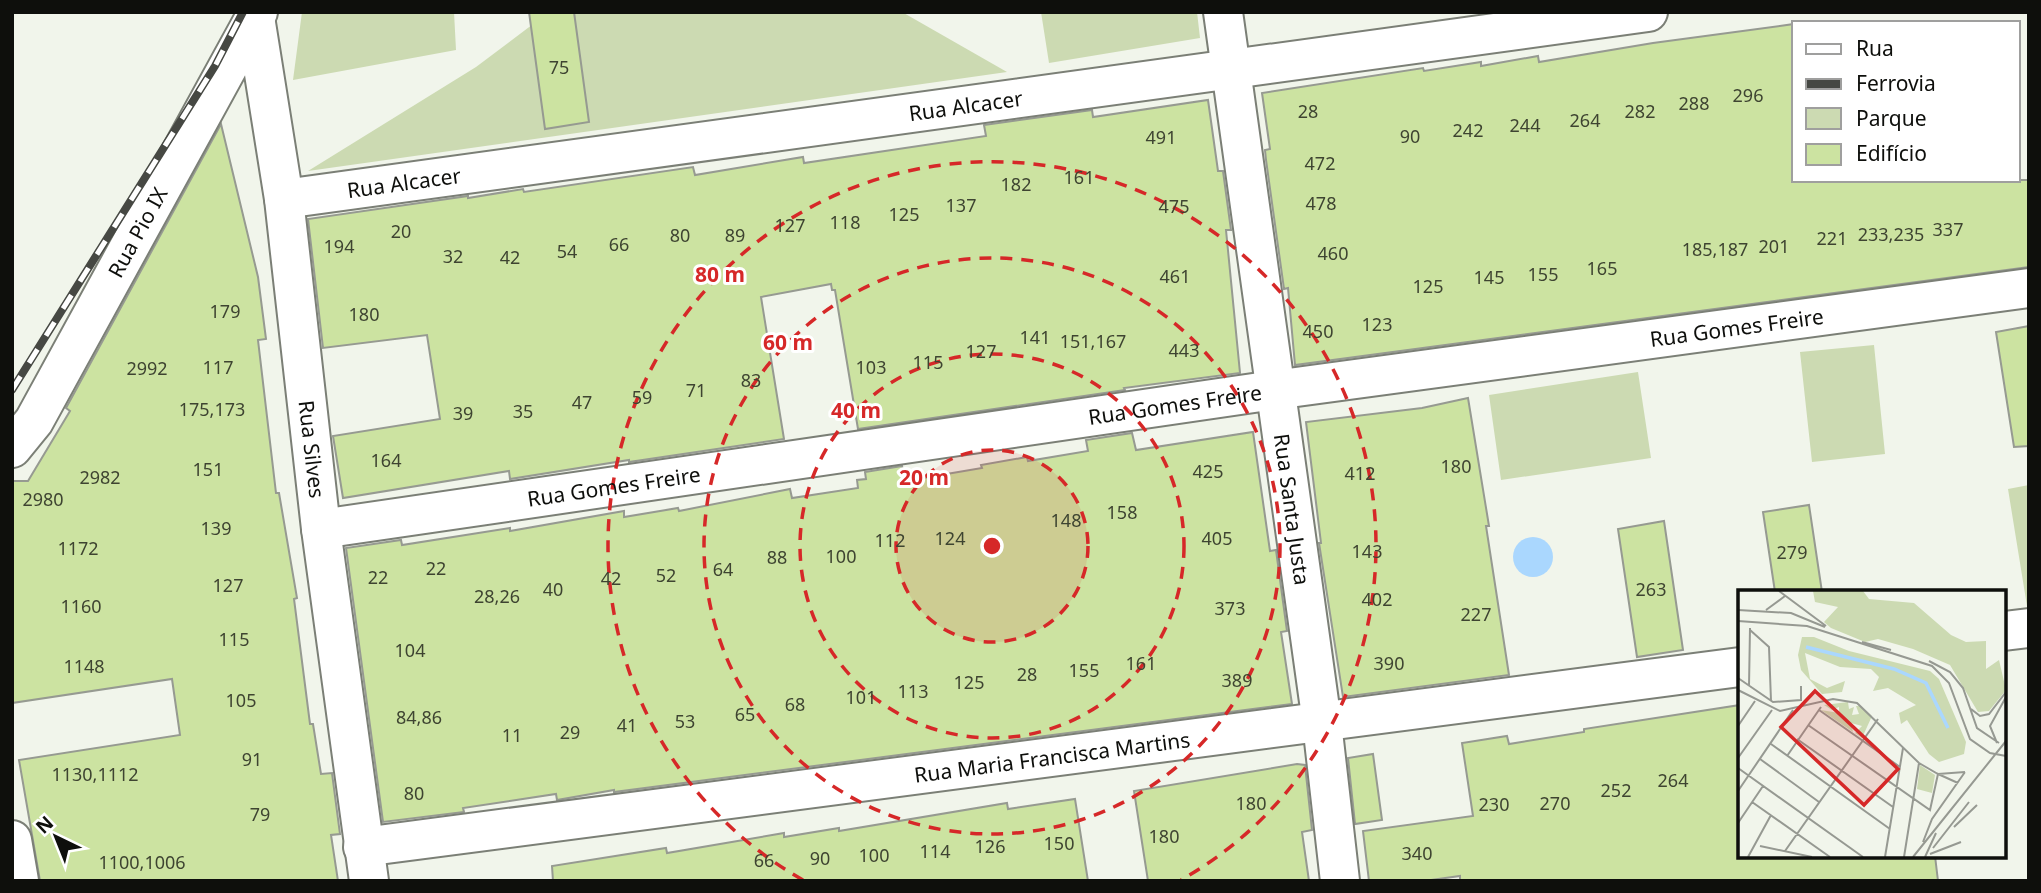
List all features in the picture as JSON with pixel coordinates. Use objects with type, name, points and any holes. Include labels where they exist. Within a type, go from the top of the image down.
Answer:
[{"type":"street","name":"Rua Santa Justa","points":[[1223,12],[1322,723],[1340,881]]},
{"type":"street","name":"Rua Alcacer","points":[[284,200],[1648,12]]},
{"type":"street","name":"Rua Silves","points":[[257,15],[284,200],[321,529],[366,864]]},
{"type":"street","name":"Rua Pio IX","points":[[12,448],[34,421],[257,15]]},
{"type":"street","name":"Rua Gomes Freire","points":[[321,529],[1274,390],[2029,288]]},
{"type":"street","points":[[2006,631],[2029,628]]},
{"type":"street","name":"Rua Maria Francisca Martins","points":[[366,864],[1322,723],[1738,667]]},
{"type":"street","points":[[12,840],[19,881]]},
{"type":"green space","points":[[302,12],[454,12],[456,50],[293,80]]},
{"type":"green space","points":[[549,12],[902,12],[1007,72],[308,171],[476,67]]},
{"type":"green space","points":[[1041,12],[1197,12],[1200,38],[1049,63]]},
{"type":"green space","points":[[1874,345],[1885,454],[1812,462],[1800,352]]},
{"type":"green space","points":[[1638,372],[1651,458],[1501,480],[1489,395]]},
{"type":"green space","points":[[2029,485],[2029,606],[2027,606],[2008,489]]},
{"type":"water","points":[[1533,537],[1547,543],[1553,557],[1547,571],[1533,577],[1519,571],[1513,557],[1519,543]]},
{"type":"building","points":[[529,12],[574,12],[589,122],[545,129]]},
{"type":"building","points":[[1792,24],[1792,182],[2029,180],[2029,267],[1295,365],[1288,288],[1284,289],[1266,160],[1265,150],[1270,149],[1262,93],[1423,68],[1424,71],[1481,62],[1481,66],[1538,56],[1539,62]]},
{"type":"building","points":[[1208,100],[1218,171],[1223,171],[1231,230],[1226,230],[1240,373],[858,429],[835,290],[832,290],[831,284],[761,297],[784,439],[510,479],[509,471],[343,498],[333,436],[440,419],[427,335],[323,348],[308,219],[523,189],[524,192],[693,167],[695,175],[803,157],[804,163],[986,136],[984,125],[1092,110],[1093,117]]},
{"type":"building","points":[[221,124],[258,277],[266,339],[258,340],[276,493],[279,493],[297,598],[294,599],[310,724],[313,724],[321,774],[332,773],[340,834],[331,835],[338,881],[40,881],[19,760],[180,735],[172,679],[12,703],[12,481],[28,481],[70,411],[66,408]]},
{"type":"building","points":[[2029,326],[2029,446],[2014,447],[1996,332]]},
{"type":"building","points":[[1468,398],[1509,675],[1343,697],[1319,543],[1306,422],[1422,408]]},
{"type":"building","points":[[1253,432],[1270,551],[1276,550],[1287,631],[1281,632],[1292,704],[614,790],[557,800],[556,794],[463,808],[464,812],[383,822],[346,548],[401,540],[402,545],[510,528],[510,531],[624,511],[624,517],[678,508],[679,511],[790,489],[792,498],[858,488],[857,480],[866,479],[865,472],[902,466],[905,481],[982,468],[981,465],[1027,457],[1028,461],[1088,451],[1086,440],[1132,433],[1136,450]]},
{"type":"building","points":[[1809,505],[1822,590],[1775,590],[1763,512]]},
{"type":"building","points":[[1664,521],[1683,650],[1637,657],[1618,529]]},
{"type":"building","points":[[1738,705],[1738,858],[1935,858],[1938,881],[1460,881],[1460,876],[1424,881],[1369,881],[1363,831],[1473,816],[1462,743],[1507,736],[1509,744],[1584,732],[1584,729]]},
{"type":"building","points":[[1373,754],[1382,820],[1355,824],[1348,758]]},
{"type":"building","points":[[1297,764],[1305,765],[1312,830],[1302,832],[1309,881],[1148,881],[1134,791]]},
{"type":"building","points":[[1075,799],[1088,881],[553,881],[552,866],[666,848],[667,853],[784,833],[784,837],[839,828],[839,831],[1007,803],[1008,809]]},
{"type":"railway","points":[[12,390],[215,66],[243,12]]}]
